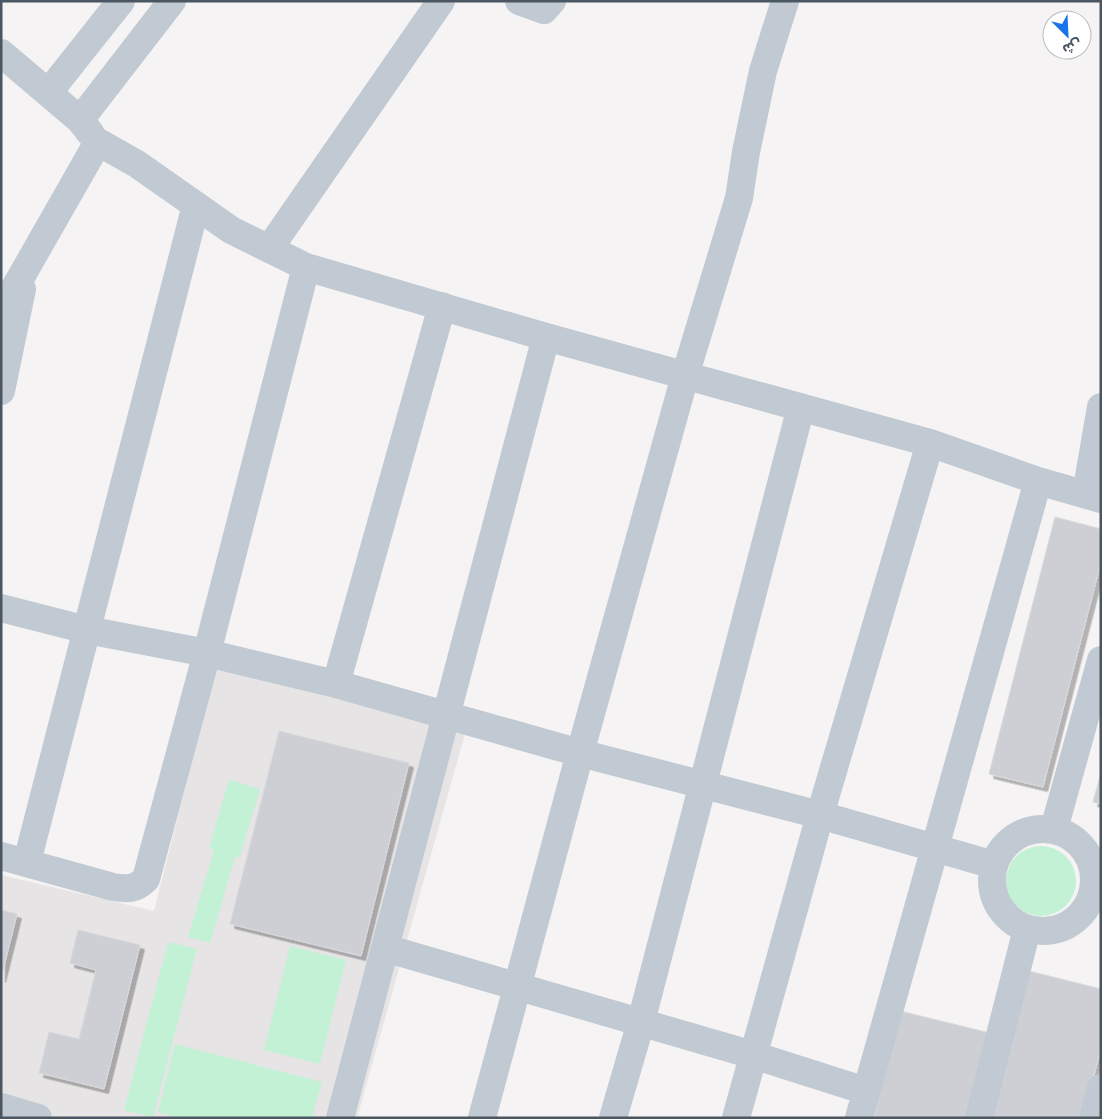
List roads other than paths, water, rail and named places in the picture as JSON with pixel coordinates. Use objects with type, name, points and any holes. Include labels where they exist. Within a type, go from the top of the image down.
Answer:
[{"type":"street","points":[[48,93],[121,1]]},
{"type":"street","points":[[80,120],[172,1]]},
{"type":"street","points":[[269,249],[441,1]]},
{"type":"street","points":[[519,1],[544,10],[552,1]]},
{"type":"street","points":[[482,1118],[580,753],[685,376],[739,198],[746,152],[763,72],[785,1]]},
{"type":"street","points":[[1,53],[80,120],[98,142],[137,164],[231,230],[306,267],[546,337],[930,443],[1038,481],[1094,496],[1101,407]]},
{"type":"street","points":[[1,312],[98,142]]},
{"type":"street","points":[[27,862],[196,205]]},
{"type":"street","points":[[1,856],[113,887],[130,888],[140,886],[146,879],[207,653],[306,267]]},
{"type":"street","points":[[1,391],[26,270]]},
{"type":"street","points":[[336,684],[442,306]]},
{"type":"street","points":[[340,1118],[546,337]]},
{"type":"street","points":[[612,1118],[640,1022],[801,407]]},
{"type":"street","points":[[736,1118],[820,815],[930,443]]},
{"type":"street","points":[[860,1118],[1038,481]]},
{"type":"street","points":[[1,608],[87,630],[207,653],[336,684],[580,753],[820,815],[994,865]]},
{"type":"street","points":[[1054,829],[1101,660]]},
{"type":"street","points":[[1054,829],[1067,834],[1084,848],[1093,867],[1097,889],[1085,908],[1070,924],[1049,931],[1027,928],[1010,919],[997,904],[991,884],[994,865],[1005,845],[1024,832],[1054,829]]},
{"type":"street","points":[[979,1118],[1027,928]]},
{"type":"street","points":[[385,948],[754,1055],[866,1092]]},
{"type":"street","points":[[1093,1118],[1101,1090]]},
{"type":"street","points":[[1,1107],[38,1118]]}]
